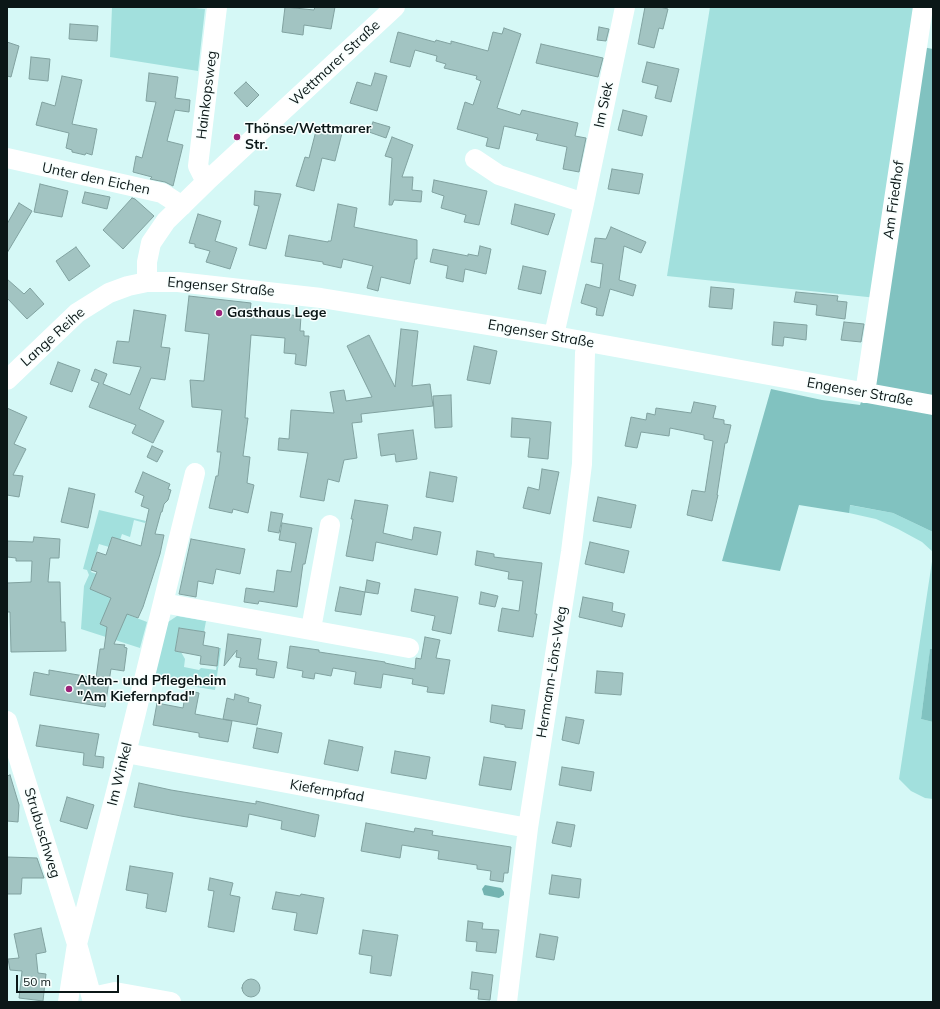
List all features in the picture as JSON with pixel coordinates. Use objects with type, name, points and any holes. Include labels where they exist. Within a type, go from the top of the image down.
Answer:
[{"type":"street","name":"Hainkopsweg","points":[[206,182],[198,166],[217,7]]},
{"type":"street","name":"Wettmarer Straße","points":[[147,282],[147,262],[151,243],[166,221],[395,7]]},
{"type":"street","name":"Im Siek","points":[[555,336],[625,7]]},
{"type":"street","name":"Am Friedhof","points":[[866,393],[923,7]]},
{"type":"street","name":"Unter den Eichen","points":[[7,158],[162,193],[182,206]]},
{"type":"street","points":[[475,159],[499,175],[584,203]]},
{"type":"street","name":"Engenser Straße","points":[[147,282],[202,283],[306,295],[555,336],[933,405]]},
{"type":"street","name":"Lange Reihe","points":[[7,380],[77,313],[109,292],[147,282]]},
{"type":"street","name":"Hermann-Löns-Weg","points":[[506,1002],[528,828],[571,552],[582,464],[585,353],[587,342]]},
{"type":"street","name":"Im Winkel","points":[[77,944],[195,473]]},
{"type":"street","points":[[312,629],[330,525]]},
{"type":"street","points":[[163,603],[312,629],[409,648]]},
{"type":"street","name":"Strubuschweg","points":[[7,721],[60,888],[92,999]]},
{"type":"street","name":"Kiefernpfad","points":[[126,753],[528,828]]},
{"type":"street","points":[[60,888],[76,891],[91,888]]},
{"type":"street","name":"Strubuschweg","points":[[69,999],[77,944]]},
{"type":"street","points":[[92,999],[115,992],[171,1002]]},
{"type":"shaded area","points":[[112,7],[185,7],[205,9],[198,71],[110,57]]},
{"type":"shaded area","points":[[710,7],[915,7],[877,298],[667,276]]},
{"type":"shaded area","points":[[917,46],[933,49],[933,532],[893,513],[850,505],[849,513],[799,505],[780,571],[722,561],[771,389],[822,400],[860,405],[868,381]]},
{"type":"shaded area","points":[[849,505],[893,513],[933,532],[933,552],[922,542],[898,529],[876,519],[849,513]]},
{"type":"shaded area","points":[[99,510],[146,521],[145,523],[134,520],[130,537],[122,534],[120,540],[112,537],[109,547],[99,544],[91,572],[100,575],[121,593],[94,580],[90,588],[132,608],[129,615],[147,622],[140,648],[81,629],[84,586],[89,575],[87,570],[83,569]]},
{"type":"shaded area","points":[[933,555],[933,649],[930,650],[921,719],[933,722],[933,799],[925,798],[911,791],[899,779]]},
{"type":"shaded area","points":[[177,616],[206,621],[204,632],[179,628],[175,651],[181,652],[185,659],[184,667],[199,670],[201,668],[216,670],[219,648],[221,648],[215,690],[153,680],[168,622]]},
{"type":"shaded area","points":[[930,649],[933,649],[933,722],[921,719]]},
{"type":"shaded area","points":[[485,885],[501,888],[504,895],[499,898],[484,895],[482,889]]},
{"type":"building","points":[[285,7],[314,10],[315,7],[335,7],[331,29],[304,25],[303,35],[282,32]]},
{"type":"building","points":[[645,7],[660,7],[668,9],[663,29],[659,28],[654,48],[638,44]]},
{"type":"building","points":[[70,24],[98,26],[97,41],[69,39]]},
{"type":"building","points":[[599,27],[609,29],[606,41],[597,40]]},
{"type":"building","points":[[504,28],[521,34],[497,108],[520,115],[522,110],[578,123],[575,136],[586,138],[579,172],[563,169],[567,147],[536,140],[538,134],[504,126],[499,149],[486,146],[488,138],[457,129],[465,102],[473,105],[481,81],[476,79],[477,76],[444,68],[446,64],[436,61],[437,56],[415,50],[410,67],[390,62],[398,32],[435,42],[436,40],[451,44],[451,41],[488,51],[493,32],[502,34]]},
{"type":"building","points":[[7,42],[19,46],[11,77],[7,76]]},
{"type":"building","points":[[541,44],[603,58],[598,77],[536,63]]},
{"type":"building","points":[[31,57],[50,59],[48,81],[29,79]]},
{"type":"building","points":[[647,62],[679,69],[671,102],[655,98],[658,86],[642,82]]},
{"type":"building","points":[[149,73],[178,77],[175,98],[190,100],[189,112],[175,110],[167,141],[183,145],[173,186],[165,182],[150,179],[152,177],[133,172],[136,156],[142,158],[156,102],[146,101]]},
{"type":"building","points":[[375,73],[387,76],[377,111],[350,103],[357,82],[371,86]]},
{"type":"building","points":[[62,76],[82,80],[72,124],[97,129],[92,155],[72,152],[72,150],[66,148],[69,133],[36,125],[42,102],[55,106]]},
{"type":"building","points":[[246,82],[259,95],[247,107],[234,93]]},
{"type":"building","points":[[623,110],[647,116],[642,136],[618,130]]},
{"type":"building","points":[[373,122],[390,127],[386,138],[369,132]]},
{"type":"building","points":[[317,127],[342,133],[335,161],[322,158],[314,191],[296,186],[305,157],[309,158]]},
{"type":"building","points":[[392,137],[413,145],[402,177],[413,177],[412,190],[422,191],[421,202],[394,200],[392,205],[389,205],[392,158],[385,156]]},
{"type":"building","points":[[612,169],[643,174],[639,194],[608,189]]},
{"type":"building","points":[[434,180],[487,191],[479,225],[464,222],[466,215],[441,208],[444,196],[432,192]]},
{"type":"building","points":[[40,184],[68,191],[62,217],[34,212]]},
{"type":"building","points":[[255,191],[281,194],[266,249],[249,245],[259,206],[254,205]]},
{"type":"building","points":[[85,192],[110,197],[107,209],[82,203]]},
{"type":"building","points":[[132,198],[154,216],[123,249],[103,230]]},
{"type":"building","points":[[19,203],[32,211],[7,253],[7,224]]},
{"type":"building","points":[[338,204],[357,208],[354,227],[417,240],[417,259],[415,259],[410,284],[381,277],[378,291],[367,288],[373,266],[343,259],[341,268],[323,264],[323,262],[285,256],[289,235],[328,242],[331,241]]},
{"type":"building","points":[[515,204],[555,214],[548,235],[511,224]]},
{"type":"building","points":[[198,214],[221,221],[215,241],[237,248],[230,269],[206,262],[210,251],[195,247],[195,244],[189,243]]},
{"type":"building","points":[[611,227],[646,242],[641,253],[624,246],[619,280],[636,285],[633,296],[610,289],[603,316],[596,315],[597,308],[581,303],[586,284],[600,288],[603,264],[591,262],[595,238],[606,239]]},
{"type":"building","points":[[480,246],[491,249],[486,274],[465,269],[463,282],[446,278],[448,266],[430,262],[433,249],[468,256],[468,254],[478,256]]},
{"type":"building","points":[[76,247],[90,266],[69,281],[56,261]]},
{"type":"building","points":[[523,266],[546,271],[541,294],[518,289]]},
{"type":"building","points":[[7,279],[24,294],[30,288],[44,304],[27,319],[7,298]]},
{"type":"building","points":[[711,287],[734,289],[732,309],[709,307]]},
{"type":"building","points":[[796,292],[838,296],[837,301],[847,302],[845,319],[816,315],[817,305],[794,302]]},
{"type":"building","points":[[189,296],[251,303],[250,311],[301,316],[300,331],[304,331],[304,336],[309,336],[306,366],[295,364],[296,354],[284,353],[285,338],[251,335],[245,418],[248,418],[243,456],[250,457],[247,483],[254,485],[248,513],[233,509],[232,513],[209,508],[216,476],[218,476],[221,452],[217,452],[222,410],[192,407],[190,380],[204,381],[209,334],[185,331]]},
{"type":"building","points":[[134,310],[166,315],[161,347],[170,348],[165,380],[151,378],[139,409],[164,421],[153,443],[132,433],[136,425],[89,407],[99,383],[91,380],[95,369],[107,374],[103,384],[130,395],[141,367],[113,363],[117,341],[129,342]]},
{"type":"building","points":[[774,322],[807,325],[806,340],[784,337],[783,346],[772,345]]},
{"type":"building","points":[[844,322],[864,324],[861,342],[841,340]]},
{"type":"building","points":[[401,329],[418,331],[412,386],[430,384],[433,406],[361,414],[362,422],[352,423],[357,458],[344,460],[339,482],[328,479],[324,501],[300,497],[308,453],[278,450],[279,438],[289,439],[291,410],[334,413],[330,392],[344,390],[346,401],[372,397],[347,346],[369,335],[395,387]]},
{"type":"building","points":[[474,346],[497,351],[490,384],[467,380]]},
{"type":"building","points":[[58,362],[80,370],[72,392],[50,384]]},
{"type":"building","points":[[451,395],[452,427],[435,428],[433,396]]},
{"type":"building","points":[[694,402],[716,406],[713,418],[724,420],[724,424],[731,425],[727,443],[725,443],[718,495],[712,521],[687,515],[692,490],[705,492],[713,441],[704,439],[704,435],[670,428],[669,436],[641,432],[637,448],[625,446],[631,417],[646,420],[647,413],[655,415],[656,408],[691,413]]},
{"type":"building","points":[[7,408],[27,417],[14,444],[26,449],[13,475],[23,476],[19,497],[7,495]]},
{"type":"building","points":[[512,418],[551,422],[548,459],[528,457],[530,438],[511,437]]},
{"type":"building","points":[[413,430],[417,459],[396,462],[395,454],[381,456],[378,434]]},
{"type":"building","points":[[152,446],[163,451],[157,462],[147,457]]},
{"type":"building","points":[[542,469],[559,472],[550,514],[523,508],[528,487],[539,490]]},
{"type":"building","points":[[143,472],[170,484],[168,489],[171,490],[168,500],[164,504],[161,512],[155,534],[164,535],[160,554],[143,607],[138,618],[127,614],[114,644],[125,645],[124,647],[127,648],[124,671],[111,669],[105,707],[30,695],[34,672],[49,675],[49,670],[96,678],[100,649],[104,649],[107,627],[100,624],[111,598],[90,589],[97,572],[91,570],[97,552],[106,555],[112,537],[141,546],[149,509],[141,506],[144,496],[135,492]]},
{"type":"building","points":[[430,472],[457,477],[453,502],[426,497]]},
{"type":"building","points":[[69,488],[95,494],[88,528],[61,522]]},
{"type":"building","points":[[598,497],[636,505],[631,528],[593,521]]},
{"type":"building","points":[[355,500],[388,505],[383,533],[412,540],[414,527],[441,532],[437,555],[376,542],[373,561],[346,556]]},
{"type":"building","points":[[271,512],[283,514],[279,533],[268,531]]},
{"type":"building","points":[[282,523],[312,528],[305,564],[303,564],[297,607],[259,601],[258,604],[244,602],[246,588],[274,592],[277,570],[291,572],[296,543],[279,540]]},
{"type":"building","points":[[34,537],[60,539],[59,558],[50,558],[48,582],[60,582],[61,622],[65,622],[66,651],[11,652],[10,612],[7,612],[7,583],[31,582],[32,561],[16,561],[16,558],[7,557],[7,541],[33,542]]},
{"type":"building","points":[[191,539],[245,549],[240,574],[216,569],[213,584],[198,581],[196,597],[179,594]]},
{"type":"building","points":[[590,542],[629,551],[624,573],[585,564]]},
{"type":"building","points":[[477,551],[494,554],[494,557],[542,563],[533,637],[498,631],[502,608],[519,611],[523,581],[508,579],[509,572],[475,565]]},
{"type":"building","points":[[367,580],[380,583],[378,594],[365,592]]},
{"type":"building","points":[[340,587],[365,592],[361,615],[335,611]]},
{"type":"building","points":[[415,589],[458,597],[451,634],[432,630],[435,616],[411,611]]},
{"type":"building","points":[[481,592],[498,596],[495,607],[479,604]]},
{"type":"building","points":[[583,597],[613,603],[612,611],[625,614],[622,627],[579,617]]},
{"type":"building","points":[[179,628],[205,632],[203,645],[219,648],[217,666],[200,664],[201,656],[175,651]]},
{"type":"building","points":[[228,634],[261,639],[258,659],[277,662],[274,678],[256,675],[257,669],[239,667],[241,658],[236,657],[237,650],[224,666]]},
{"type":"building","points":[[425,637],[440,640],[436,658],[450,660],[444,694],[427,692],[428,687],[412,684],[413,679],[383,674],[381,688],[354,684],[356,672],[333,668],[331,676],[315,673],[314,679],[302,677],[303,671],[287,668],[290,646],[385,662],[415,669],[416,658],[421,659]]},
{"type":"building","points":[[597,671],[623,673],[621,695],[595,693]]},
{"type":"building","points":[[186,690],[199,693],[195,714],[232,721],[228,742],[199,737],[199,733],[153,725],[157,703],[183,708]]},
{"type":"building","points":[[235,694],[249,698],[248,702],[261,705],[257,725],[223,719],[227,698],[234,700]]},
{"type":"building","points":[[492,705],[525,710],[522,729],[505,727],[505,725],[490,722]]},
{"type":"building","points":[[566,717],[584,720],[579,744],[562,740]]},
{"type":"building","points":[[40,725],[99,734],[95,756],[104,757],[103,768],[83,765],[84,753],[36,746]]},
{"type":"building","points":[[257,728],[282,733],[278,753],[253,748]]},
{"type":"building","points":[[329,740],[363,747],[358,771],[324,764]]},
{"type":"building","points":[[395,751],[430,757],[426,779],[391,773]]},
{"type":"building","points":[[484,757],[516,762],[511,790],[479,785]]},
{"type":"building","points":[[562,767],[594,772],[591,791],[559,785]]},
{"type":"building","points":[[10,775],[19,805],[18,822],[7,821],[7,776]]},
{"type":"building","points":[[139,783],[171,790],[256,804],[256,801],[319,815],[315,837],[281,829],[282,821],[249,814],[247,827],[134,807]]},
{"type":"building","points":[[67,797],[94,805],[87,829],[60,821]]},
{"type":"building","points":[[557,822],[575,825],[571,847],[552,843]]},
{"type":"building","points":[[366,823],[414,832],[415,828],[433,831],[432,835],[511,847],[508,873],[504,873],[503,882],[490,880],[491,871],[477,869],[477,865],[438,859],[439,851],[402,845],[400,858],[361,851]]},
{"type":"building","points":[[7,857],[37,858],[44,878],[22,878],[21,894],[7,894]]},
{"type":"building","points":[[130,866],[173,873],[166,912],[146,908],[148,894],[126,890]]},
{"type":"building","points":[[552,875],[581,879],[579,898],[549,894]]},
{"type":"building","points":[[210,878],[233,883],[230,895],[240,897],[234,932],[208,927],[214,891],[208,890]]},
{"type":"building","points":[[276,892],[324,898],[317,934],[294,930],[297,913],[272,909]]},
{"type":"building","points":[[468,921],[483,923],[482,929],[499,930],[496,953],[476,951],[477,942],[466,941]]},
{"type":"building","points":[[41,928],[46,952],[36,954],[38,973],[46,974],[43,1001],[19,998],[22,971],[10,970],[8,959],[19,958],[14,934]]},
{"type":"building","points":[[363,930],[398,935],[391,976],[370,973],[372,956],[359,954]]},
{"type":"building","points":[[540,934],[558,937],[554,960],[536,957]]},
{"type":"building","points":[[472,972],[493,975],[490,1000],[478,999],[479,990],[470,989]]},
{"type":"building","points":[[247,979],[255,979],[260,984],[258,995],[255,997],[247,997],[242,992],[242,984]]},
{"type":"place","name":"Thönse/Wettmarer Str.","points":[[237,137]]},
{"type":"place","name":"Gasthaus Lege","points":[[219,313]]},
{"type":"place","name":"Alten- und Pflegeheim \"Am Kiefernpfad\"","points":[[69,689]]}]
